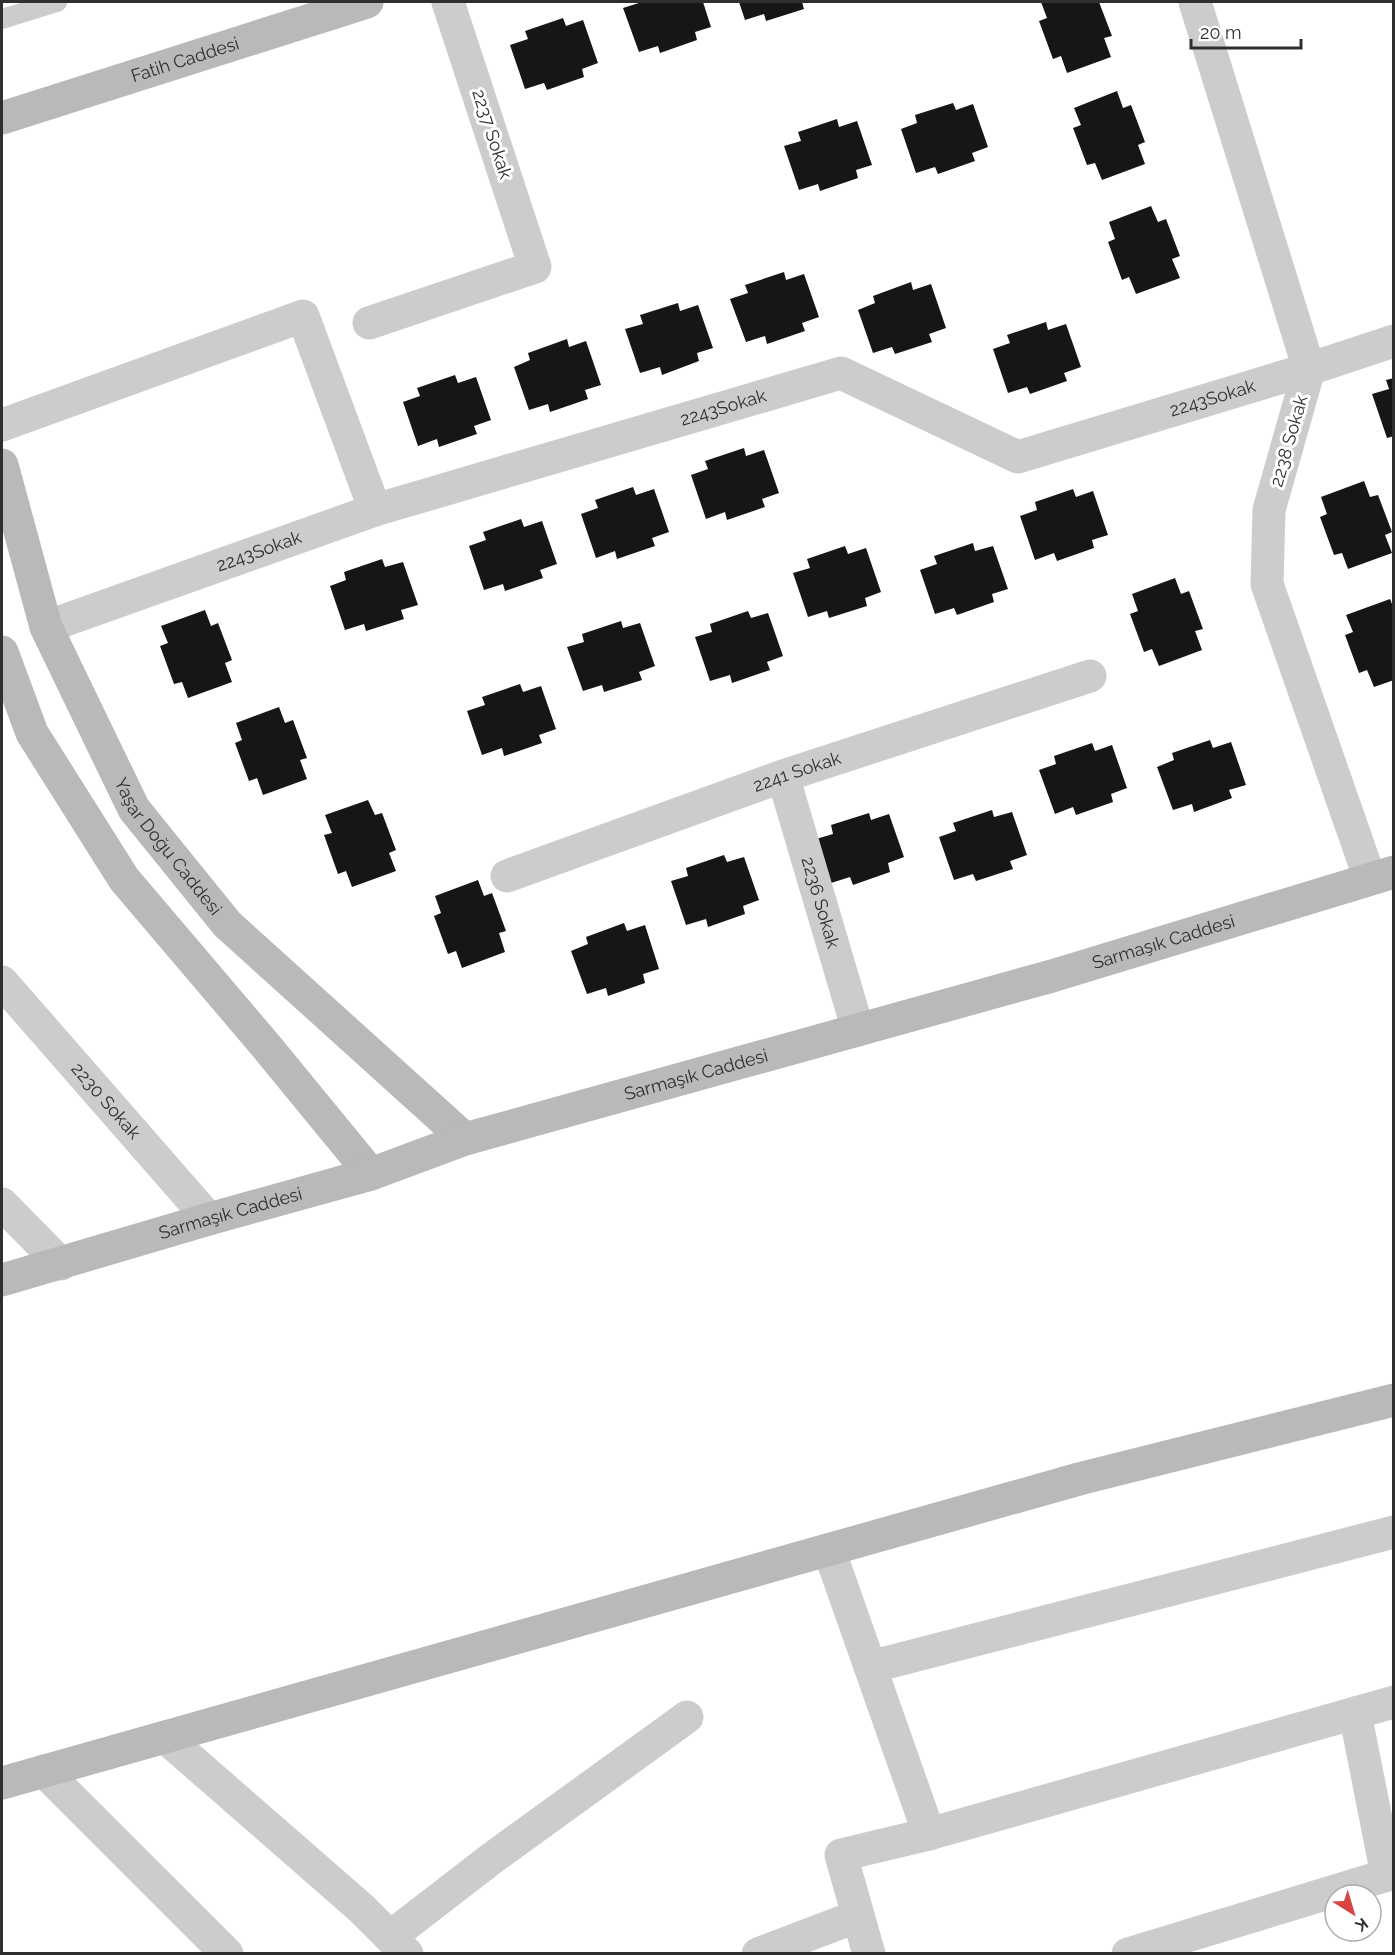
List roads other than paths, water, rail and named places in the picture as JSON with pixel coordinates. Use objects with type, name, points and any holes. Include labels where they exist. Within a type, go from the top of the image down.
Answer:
[{"type":"main road","name":"Fatih Caddesi","points":[[2,118],[368,2]]},
{"type":"main road","name":"Yaşar Doğu Caddesi","points":[[2,465],[46,627],[134,809],[227,924],[465,1139]]},
{"type":"main road","points":[[2,652],[32,733],[124,879],[266,1046],[370,1174]]},
{"type":"main road","name":"Sarmaşık Caddesi","points":[[2,1280],[370,1174],[465,1139],[1052,976],[1382,876]]},
{"type":"main road","points":[[2,1783],[1079,1479],[1394,1400]]},
{"type":"street","name":"2237 Sokak","points":[[369,323],[536,267],[448,2]]},
{"type":"street","points":[[1195,2],[1309,369]]},
{"type":"street","points":[[2,425],[303,316],[375,510]]},
{"type":"street","name":"2243Sokak","points":[[46,627],[375,510],[841,373],[1018,457],[1394,341]]},
{"type":"street","name":"2238 Sokak","points":[[1309,369],[1269,510],[1267,584],[1382,876]]},
{"type":"street","name":"2241 Sokak","points":[[507,876],[783,776],[1090,676]]},
{"type":"street","name":"2236 Sokak","points":[[783,776],[858,1030]]},
{"type":"street","name":"2230 Sokak","points":[[2,982],[209,1219]]},
{"type":"street","points":[[2,1204],[60,1264]]},
{"type":"street","points":[[870,1667],[1394,1532]]},
{"type":"street","points":[[829,1550],[929,1834]]},
{"type":"street","points":[[869,1953],[841,1855],[929,1834],[1394,1702]]},
{"type":"street","points":[[1128,1953],[1390,1874],[1355,1713]]},
{"type":"street","points":[[165,1737],[361,1908],[398,1945],[491,1859],[687,1717]]},
{"type":"street","points":[[44,1771],[227,1953]]},
{"type":"street","points":[[758,1953],[858,1916]]},
{"type":"lane","points":[[2,19],[57,2]]}]
